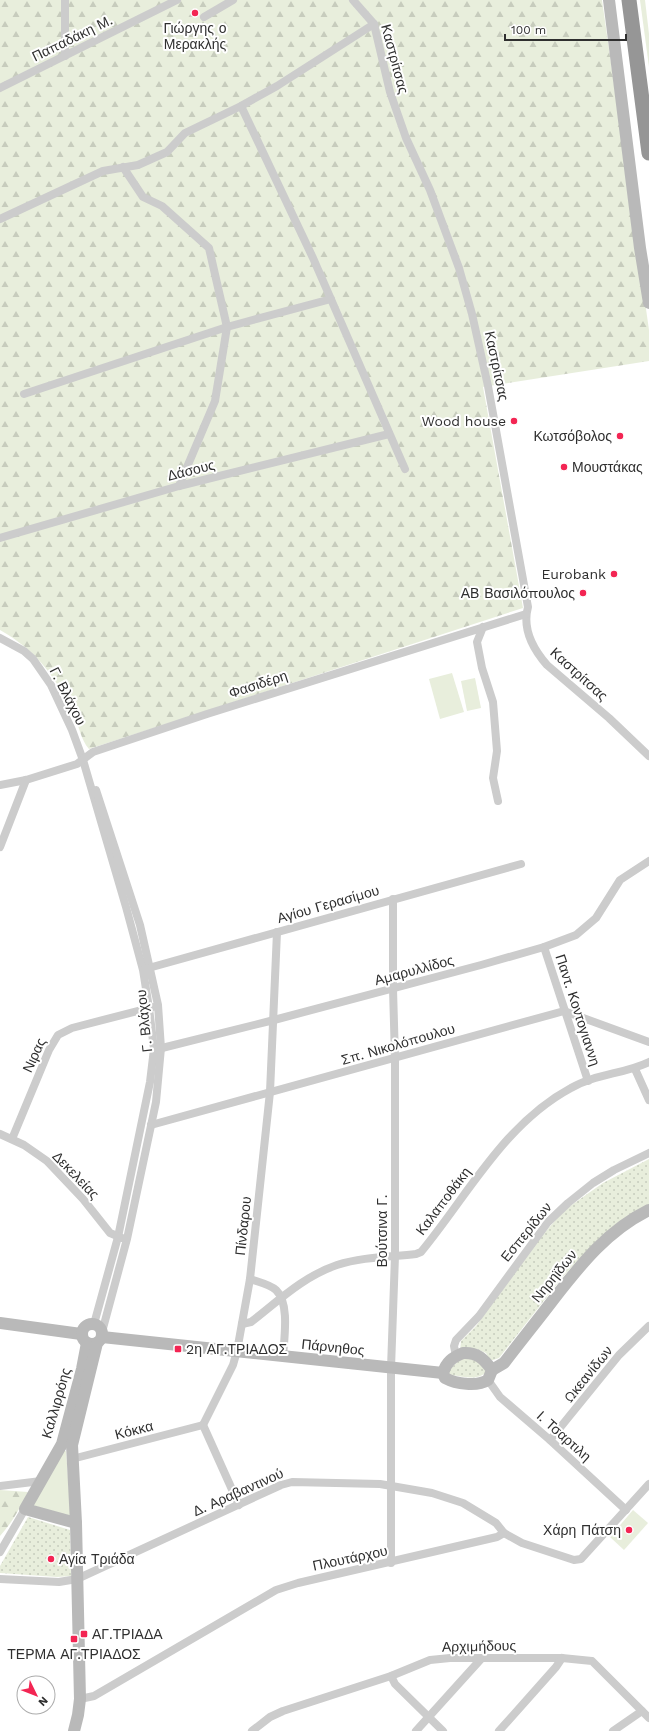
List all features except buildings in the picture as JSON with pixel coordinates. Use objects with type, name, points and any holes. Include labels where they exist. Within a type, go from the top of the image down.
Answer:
[{"type":"highway","points":[[629,0],[649,153]]},
{"type":"street","points":[[64,56],[65,0]]},
{"type":"street","name":"Παπαδάκη Μ.","points":[[0,88],[177,0]]},
{"type":"street","points":[[204,17],[233,0]]},
{"type":"street","name":"Καστρίτσας","points":[[353,0],[374,24],[390,92],[406,138],[430,190],[459,268],[472,314],[488,386],[513,521],[528,607],[526,614],[529,637],[539,656],[649,756]]},
{"type":"street","points":[[610,0],[640,248],[649,303]]},
{"type":"street","points":[[0,219],[103,171],[138,165],[167,152],[185,133],[241,106],[277,86],[374,24]]},
{"type":"street","points":[[241,106],[330,299],[405,469]]},
{"type":"street","points":[[123,168],[143,197],[162,206],[209,248],[227,327],[215,401],[178,486]]},
{"type":"street","points":[[24,394],[227,327],[330,299]]},
{"type":"street","name":"Δάσους","points":[[0,538],[178,486],[389,434]]},
{"type":"street","name":"Φασιδέρη","points":[[0,785],[26,780],[77,764],[93,752],[526,614]]},
{"type":"street","points":[[483,627],[477,642],[482,668],[493,702],[497,751],[493,778],[498,801]]},
{"type":"street","name":"Γ. Βλάχου","points":[[0,638],[24,651],[42,672],[66,714],[93,782],[140,926],[146,969],[148,1008],[158,1048],[118,1237],[94,1336]]},
{"type":"street","points":[[0,847],[26,780]]},
{"type":"street","name":"Αμαρυλλίδος","points":[[158,1048],[393,989],[544,947],[576,935],[596,918],[620,880],[649,861]]},
{"type":"street","name":"Αγίου Γερασίμου","points":[[146,969],[521,864]]},
{"type":"street","name":"Βούτσινα Γ.","points":[[391,1563],[392,1368],[395,1256],[393,899]]},
{"type":"street","name":"Πίνδαρου","points":[[202,1426],[237,1352],[250,1279],[270,1092],[277,932]]},
{"type":"street","name":"Παντ. Κοντογιαννη","points":[[544,947],[588,1081]]},
{"type":"street","name":"Γ. Βλάχου","points":[[94,1336],[127,1238],[156,1102],[158,1005],[146,969]]},
{"type":"street","name":"Νιρας","points":[[12,1138],[49,1050],[58,1035],[72,1028],[158,1005]]},
{"type":"street","points":[[564,1011],[649,1042]]},
{"type":"street","name":"Σπ. Νικολόπουλου","points":[[151,1125],[564,1011]]},
{"type":"street","name":"Καλαποθάκη","points":[[242,1324],[250,1322],[308,1279],[335,1266],[364,1259],[416,1254],[421,1252],[509,1136],[525,1121],[572,1087],[588,1081],[635,1069],[649,1062]]},
{"type":"street","points":[[635,1069],[649,1100]]},
{"type":"street","name":"Δεκελείας","points":[[0,1134],[12,1138],[39,1155],[51,1165],[83,1199],[108,1230],[118,1237]]},
{"type":"street","name":"Εσπερίδων","points":[[456,1356],[454,1346],[456,1340],[479,1316],[548,1222],[568,1203],[593,1183],[614,1170],[649,1153]]},
{"type":"street","name":"Νηρηϊδων","points":[[490,1375],[504,1363],[579,1267],[597,1248],[618,1229],[649,1210]]},
{"type":"street","points":[[118,1237],[127,1238]]},
{"type":"street","points":[[250,1279],[273,1288],[282,1297],[285,1312],[283,1357]]},
{"type":"street","name":"Πάρνηθος","points":[[0,1323],[94,1336],[443,1373]]},
{"type":"street","name":"Ωκεανίδων","points":[[550,1440],[619,1355],[649,1326]]},
{"type":"street","points":[[74,1731],[80,1700],[76,1523],[72,1459],[74,1434],[94,1336]]},
{"type":"street","name":"Καλλιρρόης","points":[[0,1552],[63,1440],[94,1336]]},
{"type":"street","points":[[463,1353],[473,1353],[483,1358],[490,1375],[482,1383],[463,1383],[448,1380],[445,1378],[443,1373],[447,1363],[456,1356],[463,1353]]},
{"type":"street","name":"Ι. Τσαρτιλη","points":[[490,1375],[500,1396],[626,1510]]},
{"type":"street","points":[[202,1426],[239,1505]]},
{"type":"street","name":"Κόκκα","points":[[72,1459],[202,1426]]},
{"type":"street","points":[[0,1486],[41,1481]]},
{"type":"street","name":"Δ. Αραβαντινού","points":[[0,1579],[59,1582],[77,1579],[288,1482],[344,1482],[392,1486],[432,1493],[463,1503],[496,1524],[504,1533]]},
{"type":"street","points":[[504,1533],[522,1542],[559,1555],[574,1560],[581,1559],[649,1484]]},
{"type":"street","points":[[25,1509],[76,1523]]},
{"type":"street","name":"Πλουτάρχου","points":[[80,1700],[94,1696],[276,1590],[298,1583],[391,1563],[497,1537],[504,1533]]},
{"type":"street","name":"Αρχιμήδους","points":[[252,1731],[270,1717],[282,1711],[391,1676],[430,1660],[450,1658],[562,1658],[592,1661],[649,1718]]},
{"type":"street","points":[[499,1731],[556,1667],[562,1658]]},
{"type":"street","points":[[416,1731],[481,1659]]},
{"type":"street","points":[[391,1676],[395,1684],[443,1731]]},
{"type":"street","points":[[613,1731],[642,1711]]},
{"type":"green space","points":[[0,0],[602,0],[649,330],[649,361],[483,387],[523,608],[89,749],[80,733],[74,715],[67,701],[44,666],[25,647],[0,630]]},
{"type":"green space","points":[[640,0],[645,0],[649,34],[649,67]]},
{"type":"green space","points":[[452,673],[464,712],[440,719],[429,679]]},
{"type":"green space","points":[[475,678],[481,708],[467,711],[461,681]]},
{"type":"green space","points":[[649,1159],[649,1205],[578,1260],[561,1279],[499,1358],[490,1361],[486,1353],[477,1349],[460,1351],[461,1341],[476,1326],[531,1249],[563,1211],[603,1183]]},
{"type":"green space","points":[[462,1358],[476,1360],[487,1371],[475,1377],[450,1375],[448,1371]]},
{"type":"green space","points":[[64,1451],[66,1451],[71,1517],[31,1506]]},
{"type":"green space","points":[[0,1490],[28,1492],[16,1515],[0,1536]]},
{"type":"green space","name":"Χάρη Πάτση","points":[[633,1510],[648,1523],[624,1550],[610,1537]]},
{"type":"green space","points":[[28,1517],[70,1530],[71,1576],[57,1577],[0,1573],[0,1566]]},
{"type":"place","name":"Γιώργης ο Μερακλής","points":[[195,13]]},
{"type":"place","name":"Wood house","points":[[514,421]]},
{"type":"place","name":"Κωτσόβολος","points":[[620,436]]},
{"type":"place","name":"Μουστάκας","points":[[564,467]]},
{"type":"place","name":"Eurobank","points":[[614,574]]},
{"type":"place","name":"ΑΒ Βασιλόπουλος","points":[[583,593]]},
{"type":"place","name":"2η ΑΓ.ΤΡΙΑΔΟΣ","points":[[178,1349]]},
{"type":"place","name":"Χάρη Πάτση","points":[[629,1530]]},
{"type":"place","name":"Αγία Τριάδα","points":[[51,1559]]},
{"type":"place","name":"ΑΓ.ΤΡΙΑΔΑ","points":[[84,1634]]},
{"type":"place","name":"ΤΕΡΜΑ ΑΓ.ΤΡΙΑΔΟΣ","points":[[74,1639]]}]
